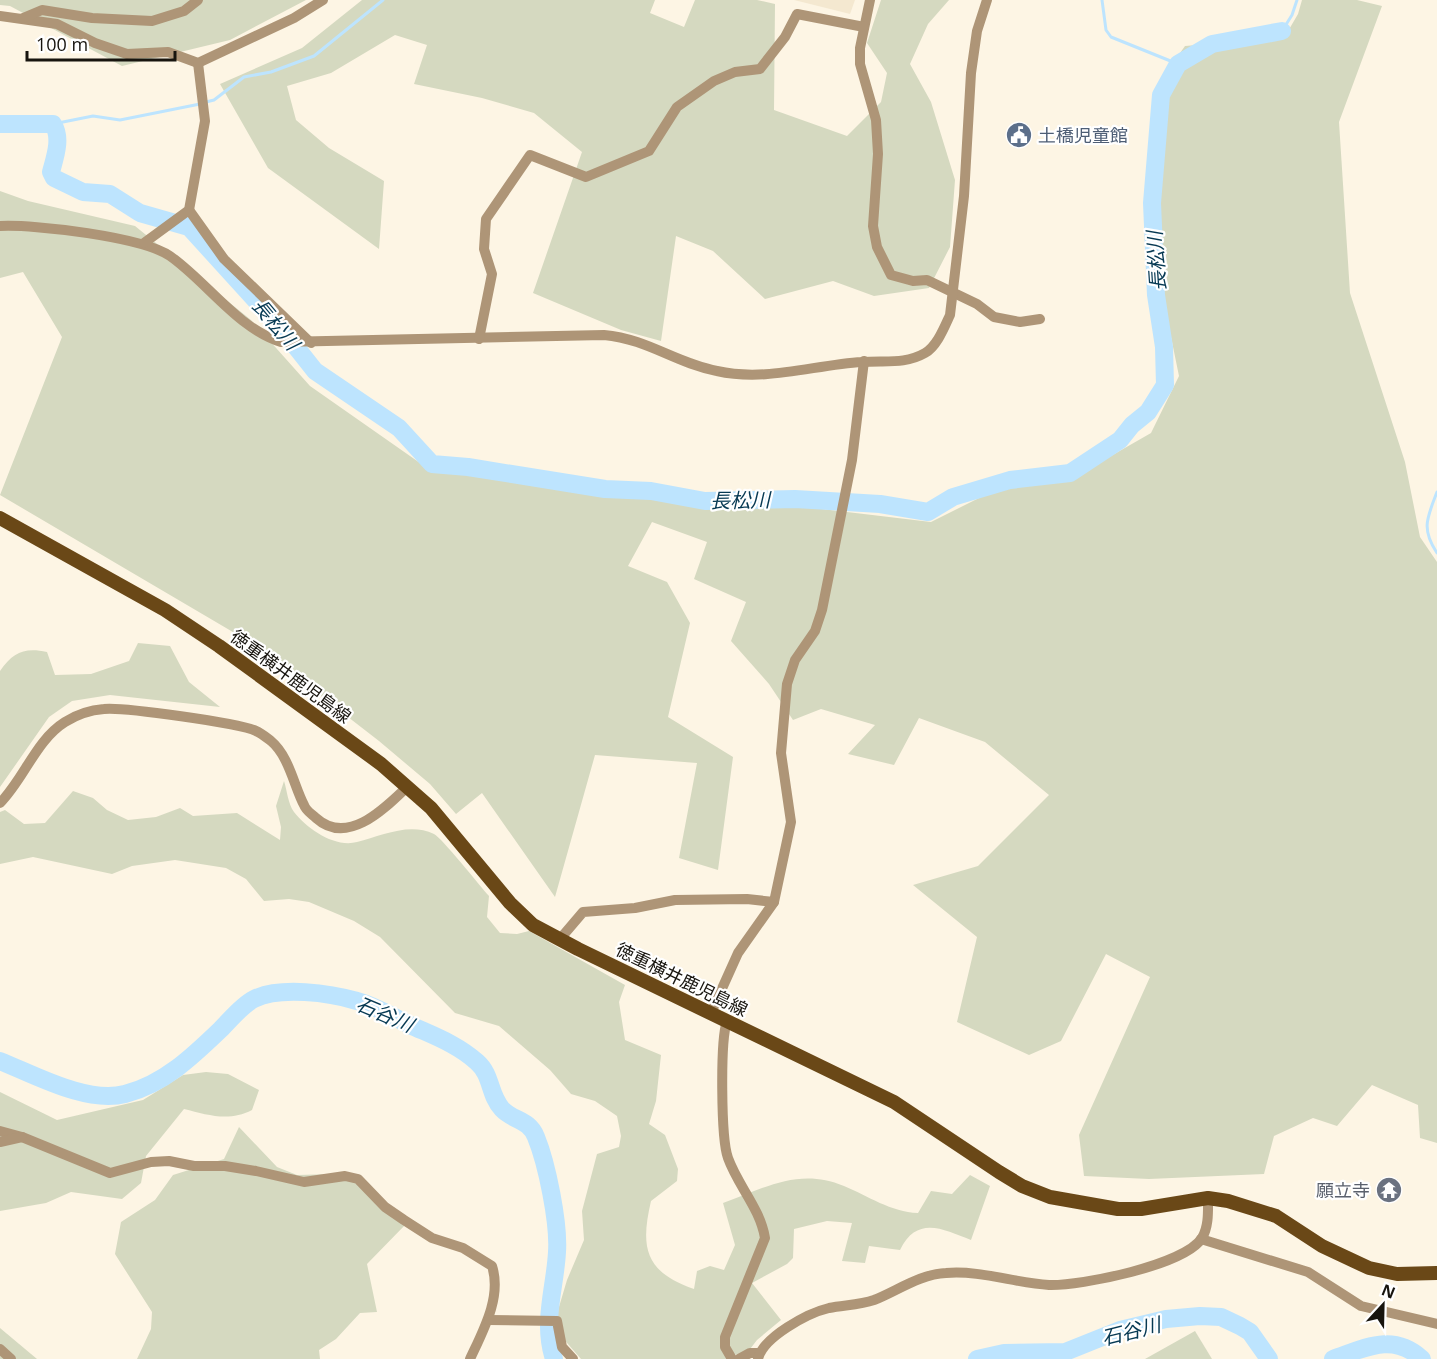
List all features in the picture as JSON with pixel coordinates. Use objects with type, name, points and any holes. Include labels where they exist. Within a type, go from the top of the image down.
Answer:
[{"type":"main road","name":"徳重横井鹿児島線","points":[[0,518],[180,620],[408,786],[431,808],[510,903],[533,925],[894,1102],[1022,1186],[1050,1197],[1094,1206],[1129,1209],[1208,1198],[1256,1208],[1276,1216],[1322,1246],[1369,1268],[1397,1274],[1437,1273]]},
{"type":"street","points":[[23,18],[42,10],[92,18],[152,21],[184,12],[198,0]]},
{"type":"street","points":[[0,16],[57,24],[95,43],[127,54],[168,52],[198,63],[294,18],[323,0]]},
{"type":"street","points":[[870,0],[860,48],[860,64],[876,120],[878,154],[873,201],[877,247],[891,275],[913,281],[927,280],[977,304],[994,317],[1020,322],[1040,318]]},
{"type":"street","points":[[0,226],[46,229],[144,243],[170,256],[227,307],[267,337],[281,342],[479,339],[548,334],[630,337],[691,365],[719,372],[757,375],[864,361],[905,361],[927,352],[942,334],[950,315],[964,196],[971,73],[977,31],[987,0]]},
{"type":"street","points":[[479,339],[492,274],[484,249],[486,219],[530,155],[586,177],[649,151],[677,107],[714,81],[735,72],[760,69],[785,37],[797,14],[864,27]]},
{"type":"street","points":[[144,243],[185,212],[205,121],[198,63]]},
{"type":"street","points":[[185,212],[224,259],[308,342]]},
{"type":"street","points":[[711,1013],[738,953],[774,902],[791,822],[781,753],[787,684],[795,660],[815,631],[852,460],[864,361]]},
{"type":"street","points":[[0,803],[14,788],[48,736],[65,722],[86,713],[105,709],[205,721],[255,730],[273,742],[294,778],[305,809],[320,822],[336,829],[349,828],[363,822],[386,808],[408,786]]},
{"type":"street","points":[[560,939],[583,912],[635,908],[675,900],[747,899],[774,902]]},
{"type":"street","points":[[727,1021],[723,1033],[723,1100],[727,1157],[762,1221],[765,1238],[725,1337],[725,1347],[732,1359]]},
{"type":"street","points":[[0,1131],[22,1137],[110,1173],[151,1162],[169,1161],[194,1166],[225,1166],[304,1182],[345,1176],[358,1179],[385,1207],[404,1220],[432,1238],[462,1248],[492,1266],[496,1279],[489,1320],[470,1359]]},
{"type":"street","points":[[0,1142],[22,1137]]},
{"type":"street","points":[[739,1359],[750,1353],[759,1356],[769,1340],[812,1313],[870,1302],[927,1276],[963,1273],[1048,1285],[1072,1285],[1102,1280],[1167,1260],[1189,1251],[1201,1239],[1208,1219],[1208,1198]]},
{"type":"street","points":[[1201,1239],[1308,1272],[1361,1306],[1437,1324]]},
{"type":"street","points":[[489,1320],[557,1321],[562,1347],[573,1359]]},
{"type":"street","points":[[0,1349],[11,1359]]},
{"type":"shaded area","points":[[794,0],[855,0],[850,14]]},
{"type":"green space","points":[[0,0],[306,0],[230,40],[122,66],[10,6],[0,5]]},
{"type":"green space","points":[[362,0],[655,0],[650,13],[684,27],[695,0],[757,0],[775,4],[774,110],[847,136],[881,102],[887,73],[867,43],[881,0],[949,0],[928,24],[910,64],[931,102],[955,180],[950,247],[929,288],[874,296],[833,281],[765,299],[713,251],[676,236],[661,341],[621,330],[533,293],[582,152],[534,113],[482,98],[414,84],[427,45],[395,35],[331,73],[287,86],[296,120],[329,148],[384,181],[379,249],[268,168],[220,84],[302,48]]},
{"type":"green space","points":[[1302,0],[1357,0],[1382,6],[1339,122],[1350,293],[1405,462],[1420,537],[1437,562],[1437,1143],[1420,1138],[1418,1105],[1372,1085],[1337,1126],[1313,1118],[1274,1136],[1264,1174],[1149,1179],[1084,1176],[1079,1135],[1150,977],[1106,954],[1061,1041],[1029,1055],[957,1022],[977,937],[913,885],[978,866],[1049,795],[985,742],[919,718],[894,765],[848,754],[875,725],[821,709],[793,720],[769,684],[731,641],[746,602],[694,579],[707,542],[652,522],[628,566],[667,582],[690,623],[668,717],[733,757],[718,870],[679,858],[697,763],[595,755],[555,897],[482,793],[456,814],[430,784],[379,741],[255,645],[0,495],[62,337],[23,272],[0,278],[0,191],[28,201],[135,226],[251,320],[310,386],[430,470],[655,497],[805,507],[931,522],[1001,487],[1069,480],[1151,433],[1179,376],[1155,259],[1158,84],[1185,46],[1284,38],[1298,14]]},
{"type":"green space","points":[[138,643],[170,646],[189,682],[220,707],[110,695],[72,701],[49,717],[0,787],[0,671],[10,659],[20,652],[32,650],[47,652],[55,675],[91,674],[129,661]]},
{"type":"green space","points":[[284,781],[294,812],[306,825],[331,840],[357,842],[415,829],[434,834],[489,896],[487,917],[500,933],[517,934],[529,931],[625,985],[619,1002],[625,1040],[661,1055],[656,1101],[649,1124],[665,1135],[678,1169],[677,1181],[651,1201],[646,1232],[650,1256],[665,1275],[694,1289],[697,1271],[710,1266],[724,1270],[735,1245],[723,1203],[768,1186],[797,1179],[828,1181],[889,1207],[918,1213],[931,1191],[952,1194],[970,1175],[990,1186],[971,1240],[941,1229],[923,1229],[914,1232],[900,1250],[869,1246],[865,1263],[842,1261],[852,1223],[827,1221],[794,1229],[793,1258],[787,1264],[752,1283],[781,1320],[757,1340],[747,1353],[733,1355],[729,1359],[581,1359],[561,1336],[556,1317],[567,1280],[584,1240],[582,1211],[597,1154],[619,1147],[621,1136],[617,1116],[595,1101],[571,1094],[550,1070],[499,1026],[455,1013],[380,937],[354,921],[309,902],[289,899],[264,901],[246,879],[226,868],[175,860],[132,866],[112,874],[33,857],[0,864],[0,812],[5,810],[24,824],[45,823],[73,791],[93,798],[107,810],[128,820],[156,817],[180,808],[193,816],[237,813],[280,840],[281,827],[276,806]]},
{"type":"green space","points":[[206,1072],[228,1074],[259,1090],[252,1110],[227,1117],[184,1109],[146,1156],[141,1183],[122,1199],[71,1192],[46,1203],[0,1211],[0,1092],[57,1120],[143,1100],[183,1075]]},
{"type":"green space","points":[[239,1127],[277,1167],[297,1175],[335,1174],[355,1181],[406,1224],[367,1264],[377,1312],[360,1313],[336,1339],[319,1350],[320,1359],[137,1359],[151,1329],[152,1312],[115,1254],[121,1222],[155,1200],[173,1175],[224,1159]]},
{"type":"green space","points":[[0,1328],[37,1359],[0,1359]]},
{"type":"green space","points":[[1195,1331],[1212,1359],[1145,1359]]},
{"type":"waterway","points":[[206,102],[214,100],[244,77],[271,72],[314,56],[383,0]]},
{"type":"waterway","points":[[1102,0],[1106,30],[1111,37],[1178,64]]},
{"type":"waterway","points":[[1282,31],[1292,15],[1297,0]]},
{"type":"waterway","name":"長松川","points":[[0,124],[53,124],[57,135],[56,154],[51,172],[54,178],[83,192],[110,194],[140,213],[189,227],[281,328],[315,371],[399,428],[432,464],[468,467],[605,489],[651,491],[705,501],[795,499],[880,504],[928,512],[953,497],[1010,480],[1070,473],[1120,440],[1132,425],[1148,412],[1165,385],[1164,347],[1156,295],[1152,203],[1161,95],[1178,64],[1212,44],[1282,31]]},
{"type":"waterway","points":[[53,124],[93,116],[120,120],[200,104]]},
{"type":"waterway","points":[[1437,492],[1427,523],[1429,537],[1437,553]]},
{"type":"waterway","name":"石谷川","points":[[0,1061],[78,1092],[110,1096],[125,1094],[153,1083],[177,1068],[200,1049],[241,1008],[254,999],[265,995],[291,992],[333,995],[364,1003],[453,1045],[482,1067],[502,1109],[525,1123],[533,1131],[540,1149],[551,1194],[557,1240],[549,1319],[554,1359]]},
{"type":"waterway","name":"石谷川","points":[[977,1359],[1004,1353],[1065,1352],[1120,1330],[1166,1319],[1200,1316],[1221,1317],[1250,1332],[1269,1359]]},
{"type":"waterway","name":"石谷川","points":[[1333,1359],[1368,1347],[1390,1344],[1411,1351],[1422,1359]]},
{"type":"place","name":"土橋児童館","points":[[1019,135]]},
{"type":"place","name":"願立寺","points":[[1389,1190]]}]
